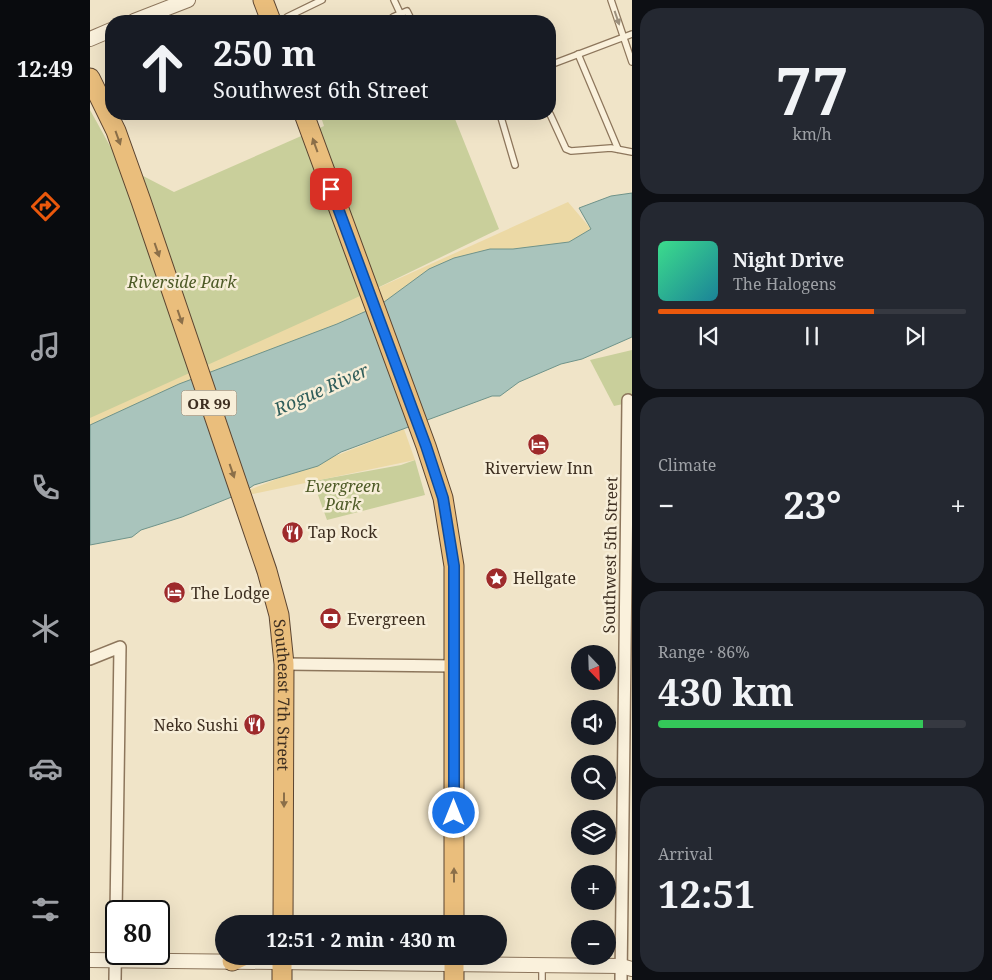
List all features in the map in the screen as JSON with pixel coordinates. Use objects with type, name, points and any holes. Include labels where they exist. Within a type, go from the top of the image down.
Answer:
[{"type":"highway","points":[[263,0],[276,15]]},
{"type":"highway","name":"Southeast 7th Street","points":[[90,78],[105,109]]},
{"type":"highway","name":"Southeast 7th Street","points":[[111,120],[165,271],[253,535],[267,571],[279,615],[284,664],[283,915]]},
{"type":"highway","points":[[306,120],[426,446],[443,498],[454,566],[454,915]]},
{"type":"highway","points":[[271,915],[272,847],[283,828]]},
{"type":"highway","points":[[282,965],[282,980]]},
{"type":"street","points":[[149,15],[188,0]]},
{"type":"street","points":[[90,39],[105,33]]},
{"type":"street","name":"Southwest 5th Street","points":[[625,972],[628,400]]},
{"type":"street","points":[[90,659],[120,647],[117,900]]},
{"type":"street","points":[[284,664],[454,666]]},
{"type":"street","points":[[170,959],[215,958]]},
{"type":"street","points":[[90,960],[105,960]]},
{"type":"street","points":[[115,980],[116,965]]},
{"type":"street","points":[[411,965],[454,967],[542,965],[625,972]]},
{"type":"lane","points":[[288,15],[322,0]]},
{"type":"lane","points":[[394,0],[400,13]]},
{"type":"lane","points":[[611,0],[632,62]]},
{"type":"lane","points":[[396,15],[407,11],[409,15]]},
{"type":"lane","points":[[556,63],[632,34]]},
{"type":"lane","points":[[578,54],[618,149]]},
{"type":"lane","points":[[502,120],[515,165]]},
{"type":"lane","points":[[553,120],[566,149],[571,151],[618,149],[632,152]]},
{"type":"lane","points":[[542,965],[542,980]]},
{"type":"green space","name":"Riverside Park","points":[[90,110],[120,164],[174,192],[324,126],[322,120],[455,120],[499,229],[179,384],[90,424]]},
{"type":"green space","points":[[632,350],[632,402],[614,406],[590,360]]},
{"type":"green space","name":"Evergreen Park","points":[[415,460],[425,495],[327,520],[313,481],[401,465]]},
{"type":"sand","points":[[568,202],[591,229],[569,242],[380,305],[90,434],[90,418]]},
{"type":"sand","points":[[404,429],[415,460],[253,494],[244,492]]},
{"type":"water","name":"Rogue River","points":[[632,193],[632,337],[582,359],[561,364],[519,382],[500,396],[492,396],[341,452],[318,466],[254,485],[244,492],[182,517],[141,530],[132,537],[90,545],[90,425],[179,384],[337,324],[380,305],[429,269],[454,258],[490,249],[513,249],[569,242],[591,229],[579,208],[611,196]]},
{"type":"place","name":"Riverview Inn","points":[[539,444]]},
{"type":"place","name":"Tap Rock","points":[[292,532]]},
{"type":"place","name":"Hellgate","points":[[497,578]]},
{"type":"place","name":"The Lodge","points":[[175,593]]},
{"type":"place","name":"Evergreen","points":[[331,619]]},
{"type":"place","name":"Neko Sushi","points":[[254,725]]},
{"type":"route","points":[[331,189],[426,446],[443,498],[454,566],[454,813]]}]
